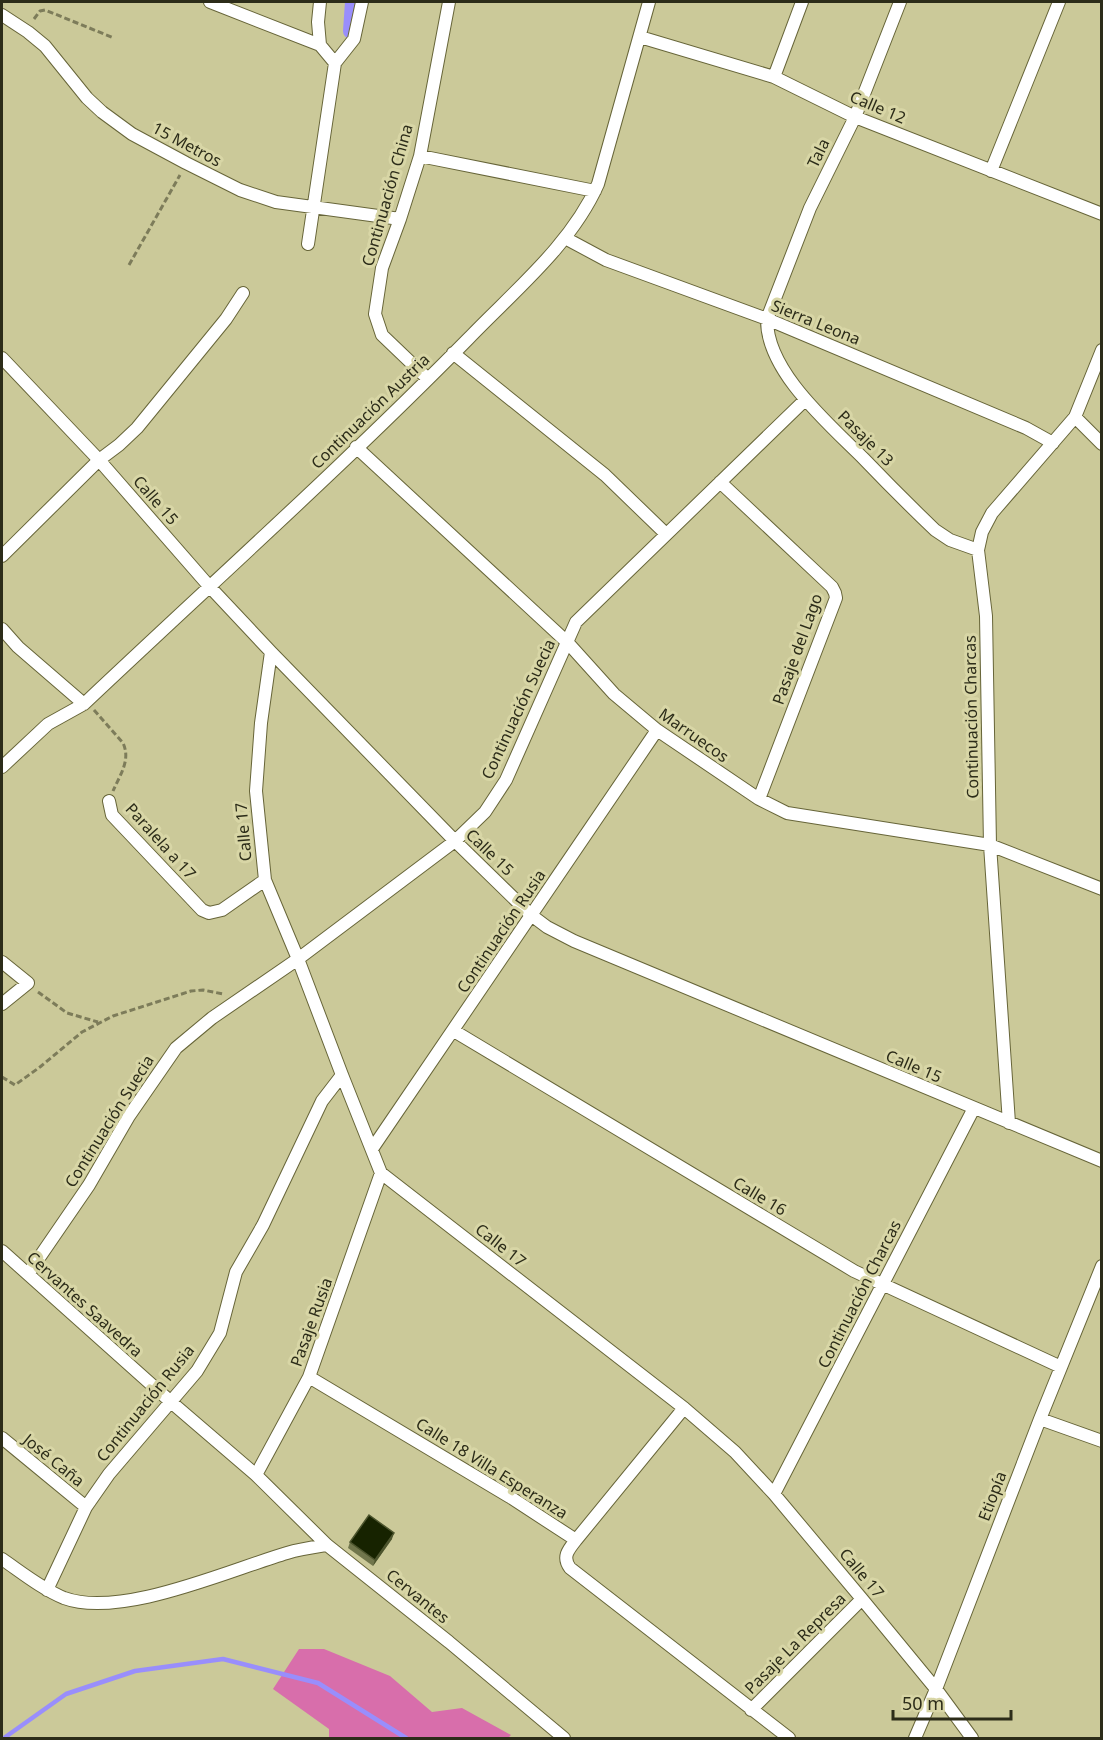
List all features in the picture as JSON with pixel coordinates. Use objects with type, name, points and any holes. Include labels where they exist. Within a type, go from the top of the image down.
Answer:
[{"type":"street","points":[[210,2],[320,45],[335,63]]},
{"type":"street","points":[[320,2],[318,22],[320,45]]},
{"type":"street","points":[[308,244],[335,63],[354,39],[362,2]]},
{"type":"street","name":"Continuación China","points":[[428,379],[382,335],[375,314],[382,268],[420,156],[449,2]]},
{"type":"street","name":"Continuación Austria","points":[[2,766],[48,724],[84,704],[428,379],[565,238],[595,191],[649,2]]},
{"type":"street","points":[[774,77],[802,2]]},
{"type":"street","name":"Tala","points":[[767,319],[810,208],[855,117],[900,2]]},
{"type":"street","points":[[991,171],[1059,2]]},
{"type":"street","name":"15 Metros","points":[[2,15],[28,32],[55,56],[87,98],[102,112],[132,134],[186,163],[258,197],[276,202],[400,219]]},
{"type":"street","name":"Calle 12","points":[[640,37],[774,77],[855,117],[1101,214]]},
{"type":"street","points":[[420,156],[595,191]]},
{"type":"street","name":"Sierra Leona","points":[[565,238],[606,260],[767,319],[1026,428],[1053,443]]},
{"type":"street","points":[[2,556],[99,460],[137,428],[226,319],[243,293]]},
{"type":"street","name":"Pasaje 13","points":[[767,319],[770,345],[805,400],[935,530],[950,540],[978,550]]},
{"type":"street","name":"Continuación Charcas","points":[[1009,1123],[990,846],[986,616],[978,550],[982,532],[992,513],[1075,417],[1101,350]]},
{"type":"street","points":[[453,353],[605,475],[666,534]]},
{"type":"street","name":"Calle 15","points":[[2,358],[99,460],[209,586],[271,652],[455,841],[531,915],[547,927],[574,941],[1101,1161]]},
{"type":"street","name":"Continuación Suecia","points":[[28,1274],[89,1185],[129,1116],[176,1048],[235,1001],[298,959],[455,841],[485,812],[506,780],[576,622],[805,400]]},
{"type":"street","points":[[1075,417],[1101,444]]},
{"type":"street","name":"Marruecos","points":[[356,447],[568,642],[614,694],[657,730],[759,799],[787,813],[990,846],[1101,889]]},
{"type":"street","name":"Pasaje del Lago","points":[[720,482],[832,587],[836,598],[759,799]]},
{"type":"street","points":[[2,629],[18,647],[84,704]]},
{"type":"street","name":"Calle 17","points":[[271,652],[261,723],[256,791],[265,880],[381,1173],[684,1408],[735,1452],[774,1494],[862,1599],[936,1689],[972,1738]]},
{"type":"street","name":"Continuación Rusia","points":[[372,1149],[657,730]]},
{"type":"street","name":"Paralela a 17","points":[[109,801],[112,815],[202,910],[209,913],[222,910],[265,880]]},
{"type":"street","points":[[2,962],[28,983],[2,1004]]},
{"type":"street","name":"Calle 16","points":[[454,1031],[854,1271],[1061,1367]]},
{"type":"street","name":"Continuación Rusia","points":[[47,1590],[86,1506],[115,1466],[197,1371],[220,1333],[236,1272],[268,1215],[322,1101],[342,1076]]},
{"type":"street","name":"Continuación Charcas","points":[[774,1494],[974,1108]]},
{"type":"street","name":"Pasaje Rusia","points":[[256,1475],[309,1377],[381,1173]]},
{"type":"street","name":"Cervantes Saavedra","points":[[2,1251],[256,1475]]},
{"type":"street","name":"Etiopía","points":[[915,1738],[1101,1266]]},
{"type":"street","name":"Calle 18 Villa Esperanza","points":[[309,1377],[510,1497],[576,1540],[567,1553],[566,1563],[570,1568],[789,1738]]},
{"type":"street","points":[[576,1540],[684,1408]]},
{"type":"street","points":[[1040,1419],[1101,1441]]},
{"type":"street","name":"José Caña","points":[[2,1438],[86,1506]]},
{"type":"street","name":"Cervantes","points":[[256,1475],[327,1545],[449,1642],[564,1738]]},
{"type":"street","points":[[2,1559],[47,1590],[65,1599],[92,1603],[137,1600],[289,1552],[327,1545]]},
{"type":"street","name":"Pasaje La Represa","points":[[751,1710],[862,1599]]},
{"type":"path","points":[[28,32],[37,14],[45,10],[114,38]]},
{"type":"path","points":[[129,265],[186,163]]},
{"type":"path","name":"Paralela a 17","points":[[84,704],[97,712],[126,749],[127,756],[123,769],[109,801]]},
{"type":"path","points":[[28,983],[67,1013],[98,1022]]},
{"type":"path","points":[[2,1077],[15,1085],[82,1032],[98,1022],[129,1010],[191,991],[216,993],[235,1001]]},
{"type":"shaded area","points":[[299,1649],[324,1649],[390,1676],[432,1712],[462,1708],[511,1735],[508,1738],[329,1738],[329,1729],[273,1689]]},
{"type":"building","points":[[369,1515],[394,1533],[375,1560],[350,1542]]},
{"type":"waterway","points":[[351,31],[353,2]]},
{"type":"waterway","points":[[4,1738],[66,1694],[135,1671],[223,1659],[318,1683],[406,1738]]}]
